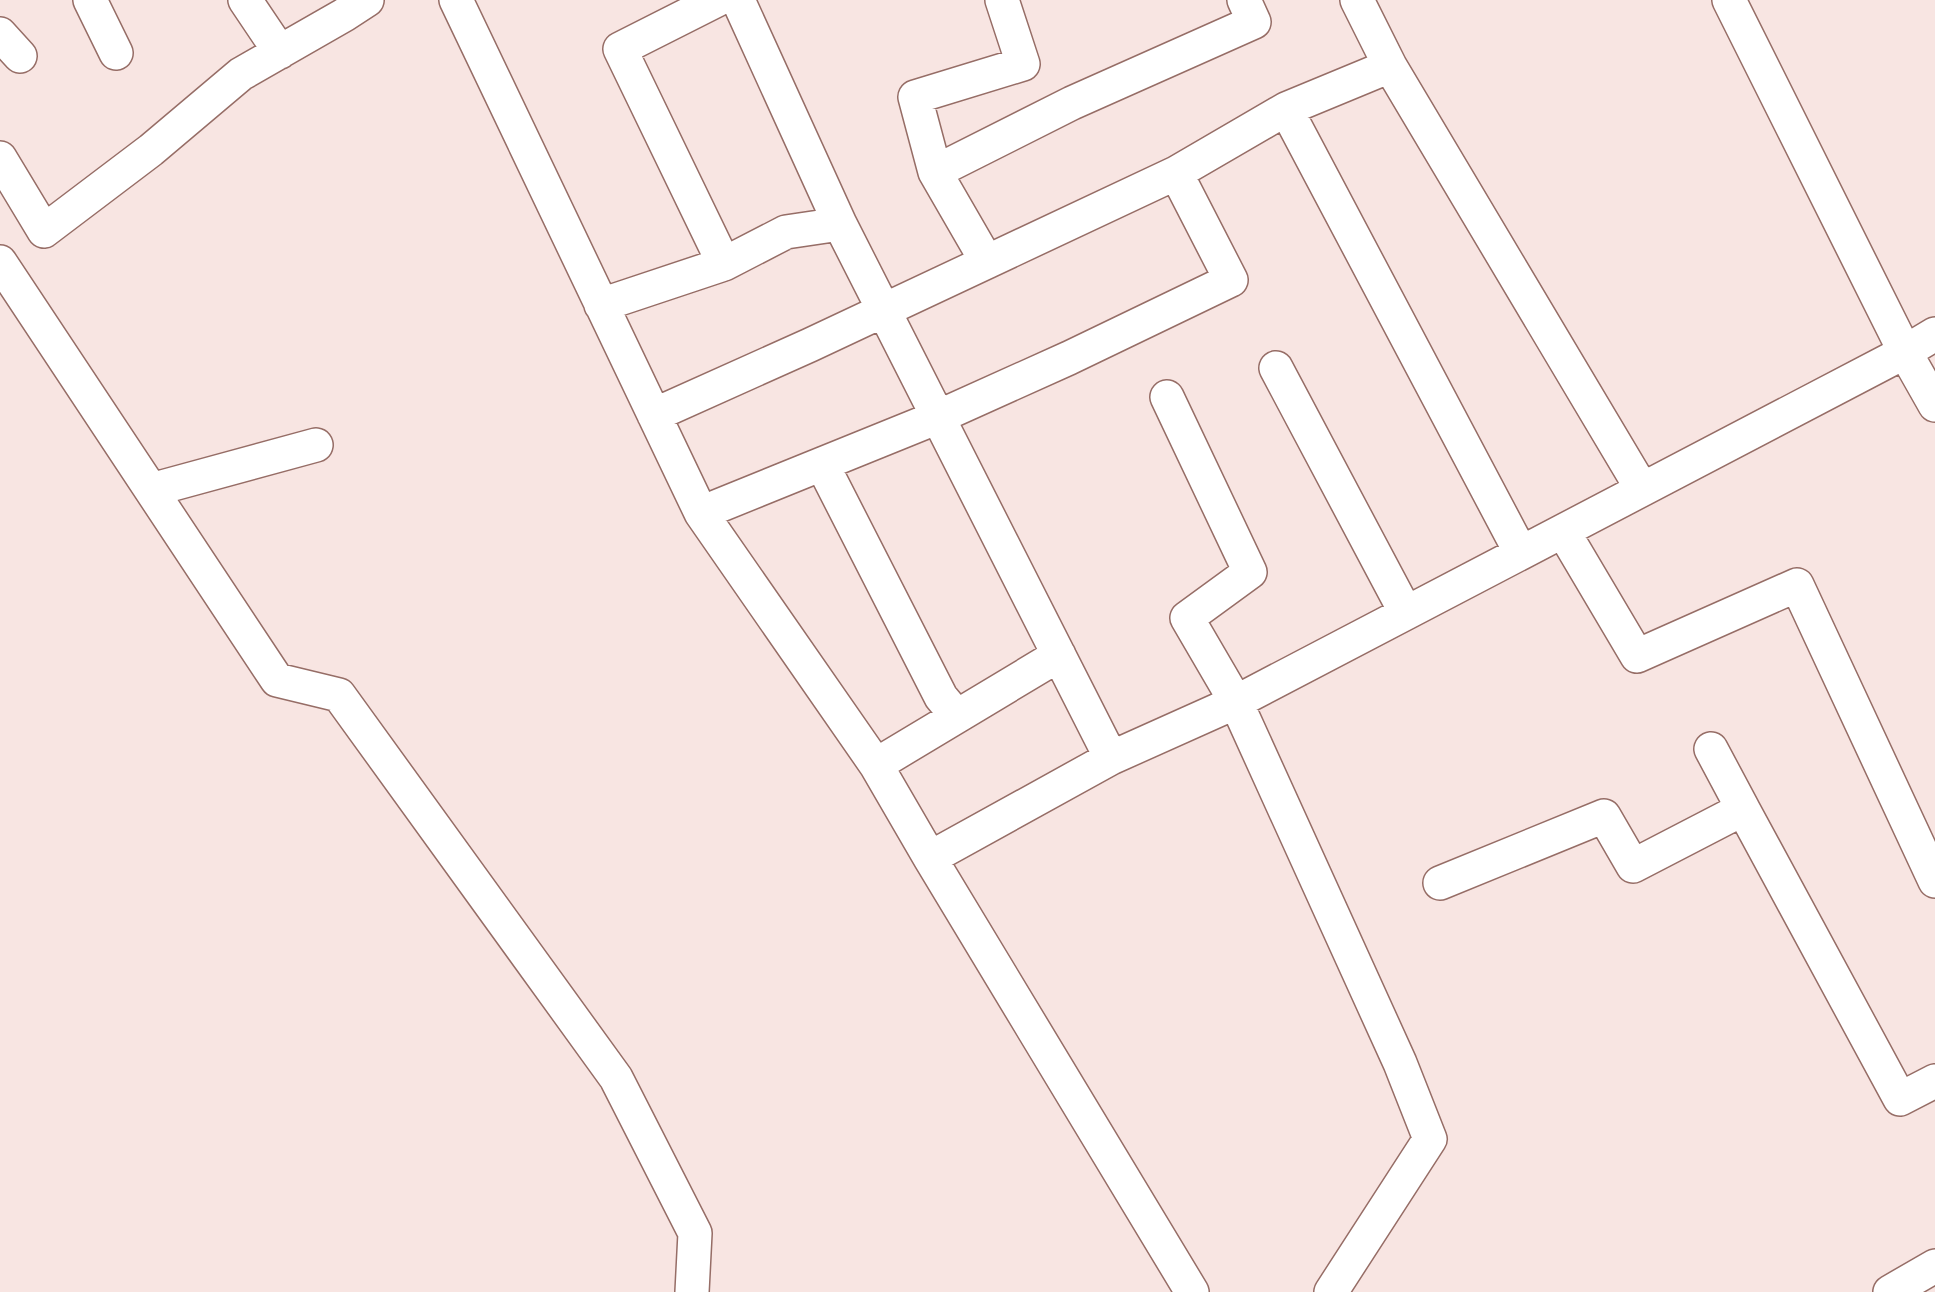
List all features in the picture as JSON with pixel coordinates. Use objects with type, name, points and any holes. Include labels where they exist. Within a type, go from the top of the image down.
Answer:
[{"type":"street","points":[[90,0],[116,53]]},
{"type":"street","points":[[245,0],[280,52]]},
{"type":"street","points":[[0,158],[44,231],[151,150],[241,74],[367,0]]},
{"type":"street","points":[[456,0],[701,513],[876,765],[1192,1292]]},
{"type":"street","points":[[717,0],[620,49],[724,264]]},
{"type":"street","points":[[738,0],[840,224],[1111,758]]},
{"type":"street","points":[[987,262],[935,172],[915,97],[1023,64],[1002,0]]},
{"type":"street","points":[[935,172],[1072,103],[1254,22],[1244,0]]},
{"type":"street","points":[[1357,0],[1390,66],[1642,489]]},
{"type":"street","points":[[1729,0],[1905,352],[1935,405]]},
{"type":"street","points":[[654,415],[1176,173],[1286,109],[1390,66]]},
{"type":"street","points":[[1286,109],[1521,553]]},
{"type":"street","points":[[701,513],[938,417],[1069,358],[1231,280],[1176,173]]},
{"type":"street","points":[[601,305],[724,264],[786,232],[840,224]]},
{"type":"street","points":[[0,262],[277,680],[339,695],[616,1078],[695,1233],[692,1292]]},
{"type":"street","points":[[930,858],[1111,758],[1236,702],[1905,352],[1935,334]]},
{"type":"street","points":[[1276,368],[1406,613]]},
{"type":"street","points":[[1167,397],[1250,572],[1187,618],[1236,702],[1400,1062],[1430,1139],[1331,1292]]},
{"type":"street","points":[[151,490],[316,445]]},
{"type":"street","points":[[822,464],[941,697],[956,716]]},
{"type":"street","points":[[1563,531],[1637,656],[1797,585],[1935,881]]},
{"type":"street","points":[[876,765],[1059,655]]},
{"type":"street","points":[[1711,749],[1900,1099],[1935,1081]]},
{"type":"street","points":[[1440,883],[1604,816],[1633,866],[1743,809]]},
{"type":"street","points":[[1890,1292],[1935,1266]]}]
